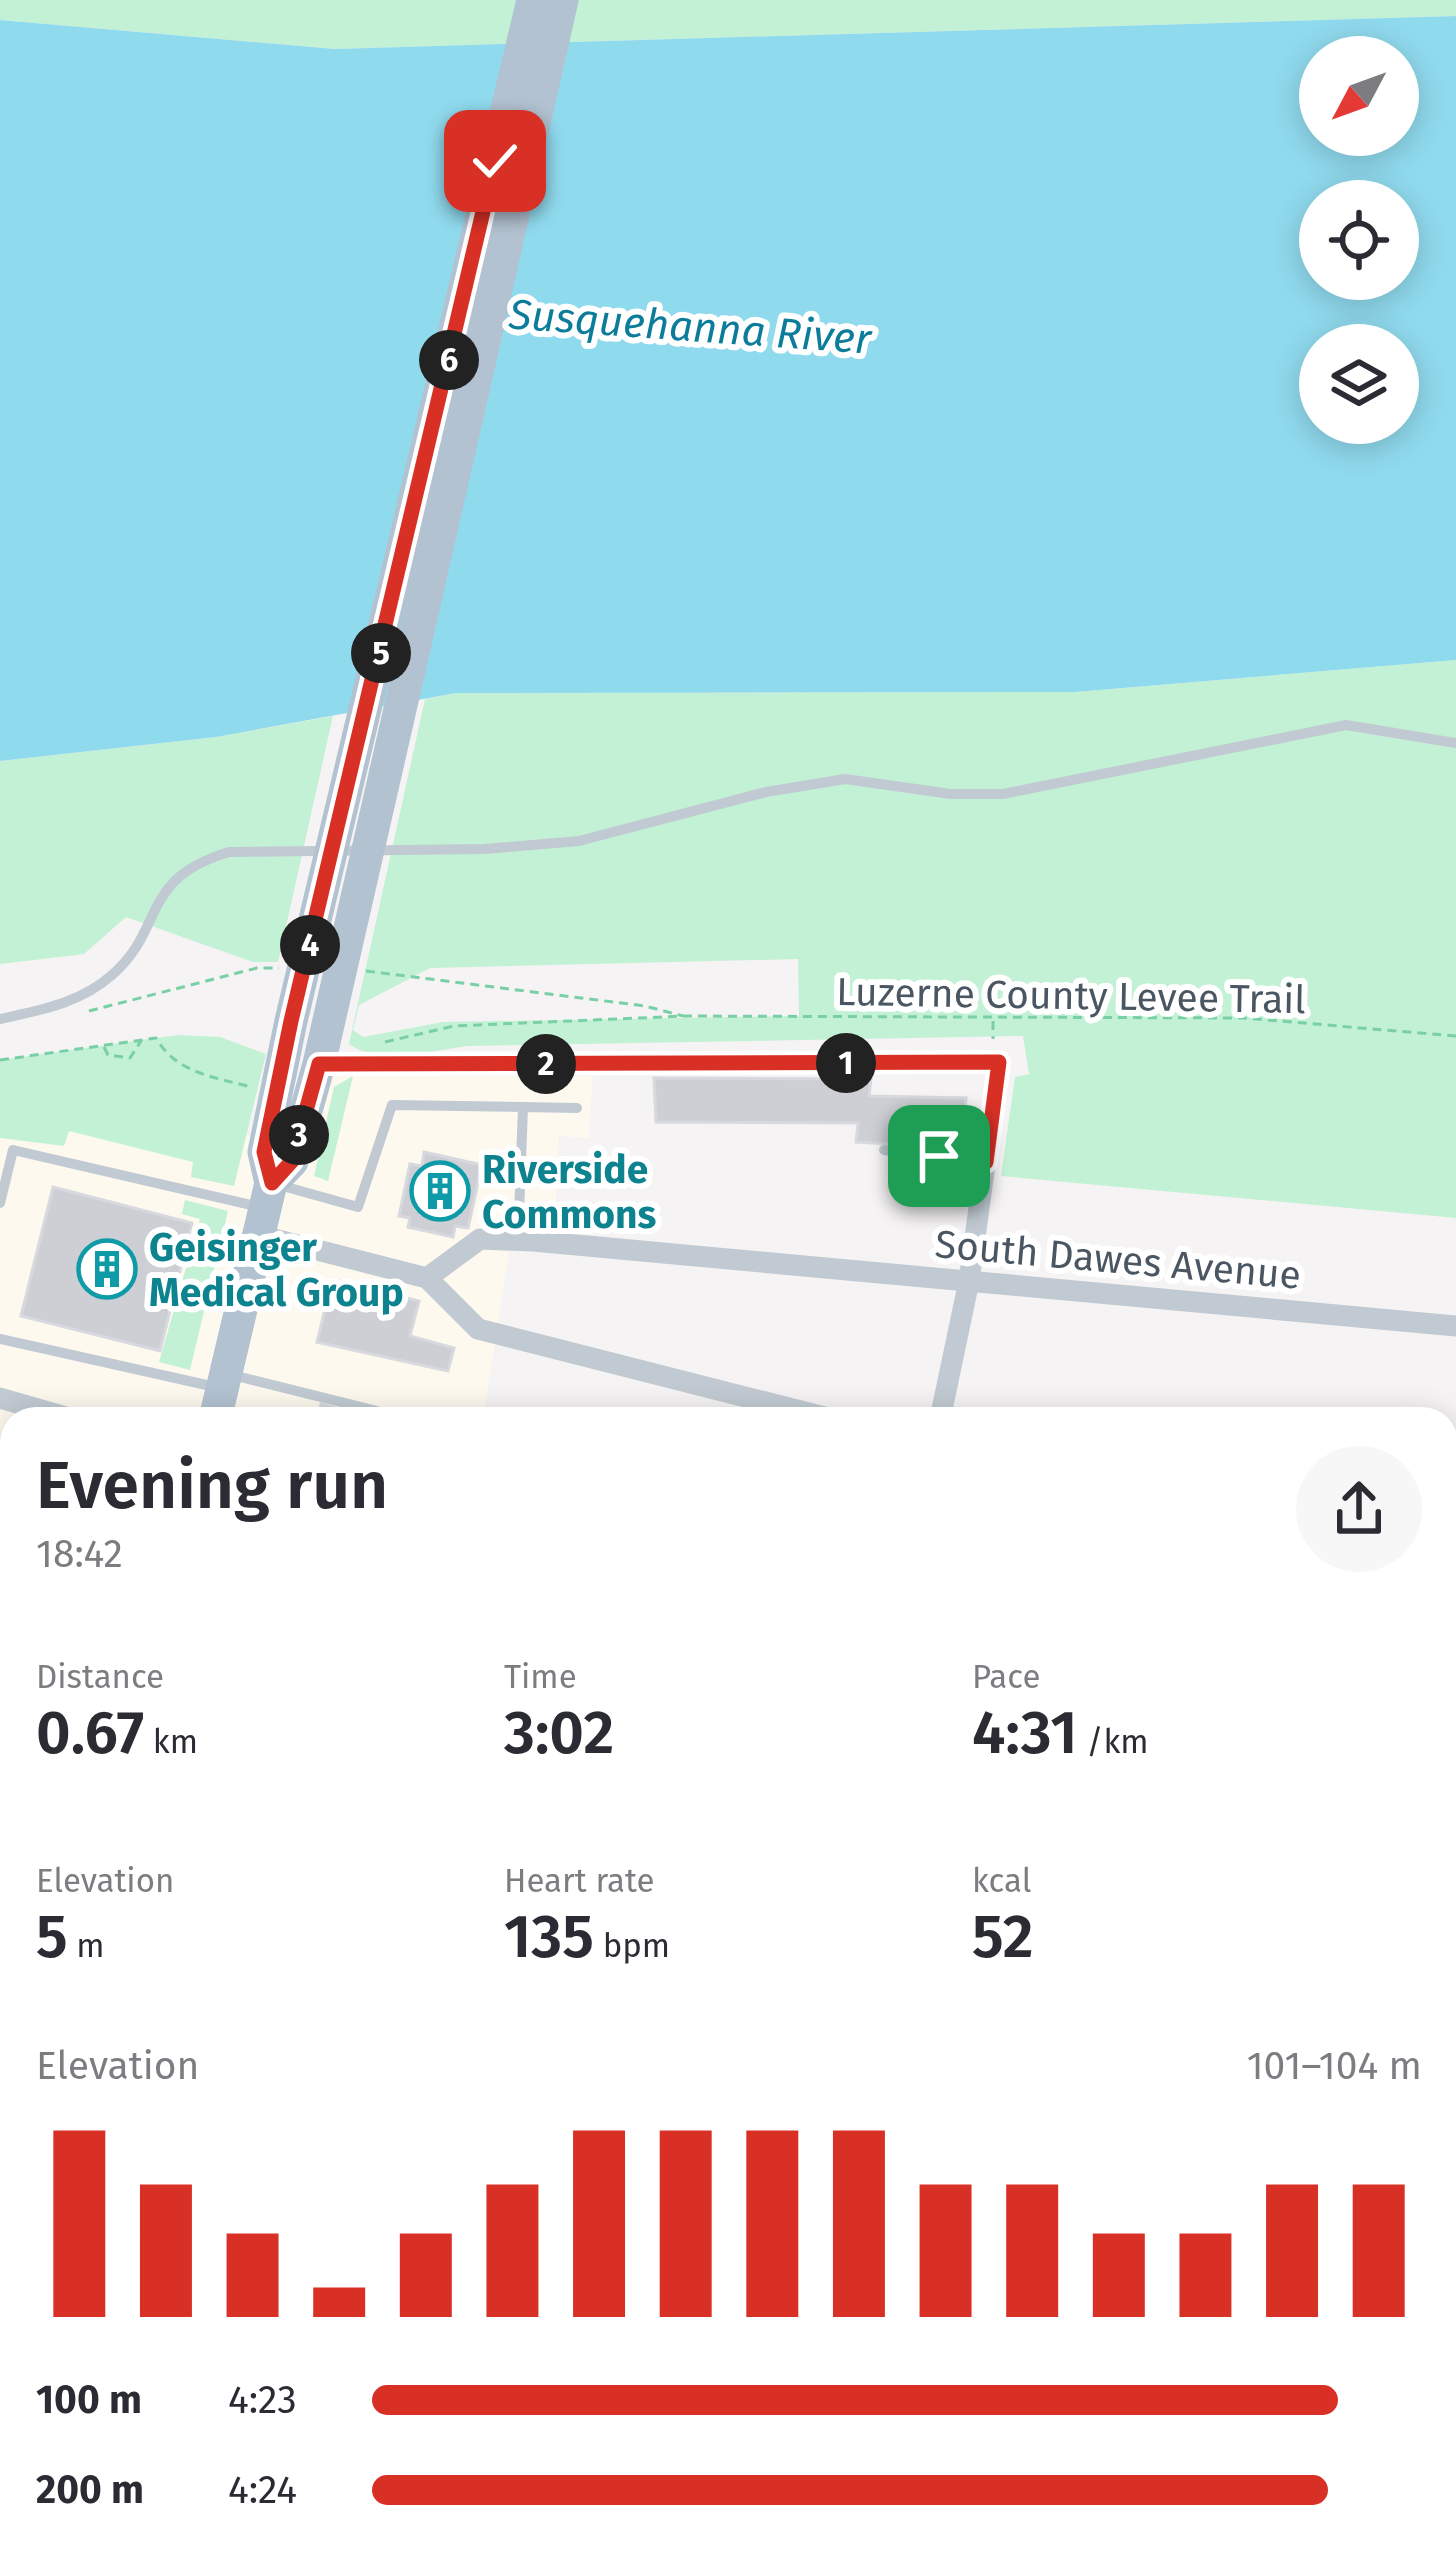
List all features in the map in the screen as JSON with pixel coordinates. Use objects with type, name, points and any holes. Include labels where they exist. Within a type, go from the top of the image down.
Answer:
[{"type":"main road","points":[[221,1394],[264,1209],[264,1152],[291,1021],[532,0]]},
{"type":"main road","points":[[264,1209],[292,1161],[319,1064],[562,0]]},
{"type":"street","points":[[319,1064],[999,1062],[969,1282],[943,1407]]},
{"type":"street","points":[[264,1209],[427,1278],[478,1329],[785,1407]]},
{"type":"street","name":"South Dawes Avenue","points":[[427,1278],[480,1239],[518,1240],[1456,1326]]},
{"type":"street","points":[[0,1399],[29,1407]]},
{"type":"lane","points":[[0,1019],[69,1003],[111,976],[128,958],[149,912],[175,878],[197,862],[229,852],[485,849],[579,842],[766,791],[845,779],[951,794],[1003,794],[1346,725],[1456,743]]},
{"type":"lane","points":[[0,1203],[13,1150],[264,1209],[358,1207],[392,1105],[578,1108]]},
{"type":"lane","points":[[518,1240],[523,1108]]},
{"type":"lane","points":[[884,1150],[986,1162]]},
{"type":"lane","points":[[0,1340],[221,1394],[340,1407]]},
{"type":"path","points":[[74,1014],[257,968]]},
{"type":"path","name":"Luzerne County Levee Trail","points":[[384,972],[645,1006],[685,1016]]},
{"type":"path","name":"Luzerne County Levee Trail","points":[[367,1043],[454,1026],[685,1016],[1244,1018],[1456,1036]]},
{"type":"path","points":[[993,1020],[993,1040]]},
{"type":"path","points":[[0,1060],[156,1038],[167,1057],[194,1072],[255,1088]]},
{"type":"path","points":[[102,1045],[108,1055],[130,1058],[142,1040]]},
{"type":"shaded area","points":[[324,1076],[593,1076],[589,1138],[559,1136],[554,1231],[512,1232],[485,1407],[0,1407],[0,1135],[178,1121],[251,1136],[306,1156]]},
{"type":"green space","points":[[0,0],[1456,0],[1456,16],[335,49],[0,20]]},
{"type":"green space","points":[[1456,660],[1456,1218],[1001,1176],[1015,1077],[1029,1074],[1023,1036],[467,1046],[390,1056],[349,1044],[425,699],[456,693],[1075,692]],"holes":[[[798,959],[799,1016],[443,1022],[363,1037],[353,1030],[359,1005],[430,968]]]},
{"type":"green space","points":[[333,716],[278,962],[253,962],[126,917],[84,954],[0,964],[0,761],[216,737]]},
{"type":"green space","points":[[178,1035],[220,1037],[266,1054],[234,1186],[191,1177],[193,1162],[69,1131],[64,1146],[0,1138],[0,1060]]},
{"type":"green space","points":[[353,1076],[328,1181],[314,1176],[334,1087]]},
{"type":"green space","points":[[185,1200],[228,1211],[190,1370],[159,1362],[200,1219],[182,1214]]},
{"type":"water","name":"Susquehanna River","points":[[1456,16],[1456,660],[1075,692],[456,693],[216,737],[0,761],[0,20],[335,49]]},
{"type":"building","points":[[654,1078],[871,1079],[869,1096],[966,1098],[962,1148],[856,1142],[858,1123],[656,1122]]},
{"type":"building","name":"Riverside Commons","points":[[424,1152],[482,1165],[468,1228],[455,1226],[453,1237],[408,1227],[410,1218],[399,1216],[410,1164],[422,1166]]},
{"type":"building","name":"Geisinger Medical Group","points":[[53,1187],[192,1223],[160,1351],[21,1316]]},
{"type":"building","points":[[340,1281],[419,1301],[410,1336],[454,1348],[448,1371],[317,1342],[326,1305],[333,1308]]},
{"type":"place","name":"Riverside Commons","points":[[440,1191]]},
{"type":"place","name":"Geisinger Medical Group","points":[[107,1269]]},
{"type":"route","points":[[495,161],[291,1021],[264,1152],[272,1183],[292,1161],[319,1064],[999,1062],[986,1162],[939,1156]]}]
